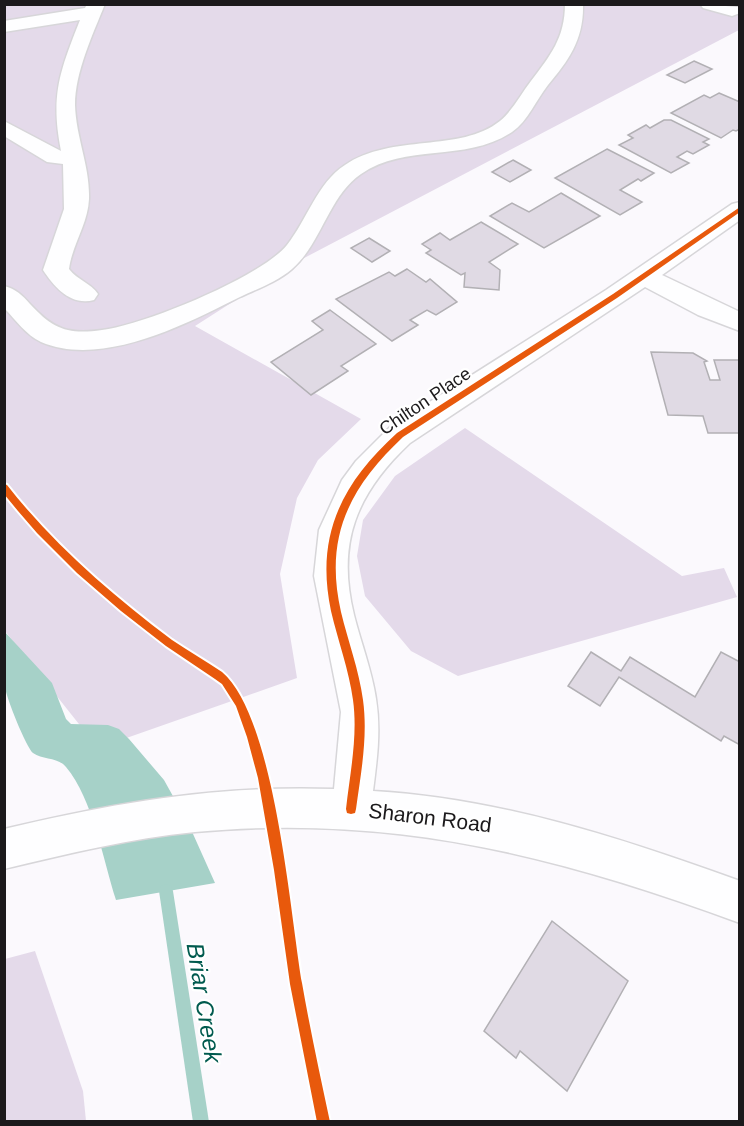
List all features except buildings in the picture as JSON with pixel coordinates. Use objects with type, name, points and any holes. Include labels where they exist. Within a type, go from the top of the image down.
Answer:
[{"type":"street","points":[[4,294],[39,328],[52,336],[73,340],[101,338],[131,334],[158,325],[269,273],[285,264],[297,251],[337,186],[351,170],[395,153],[486,137],[511,122],[531,93],[566,53],[574,30],[574,4]]},
{"type":"street","points":[[709,4],[732,11]]},
{"type":"street","points":[[4,27],[94,8],[65,97],[75,158],[76,207],[61,248],[56,270],[68,286],[85,294]]},
{"type":"street","points":[[4,127],[55,157],[75,158]]},
{"type":"street","name":"Chilton Place","points":[[351,809],[358,740],[359,701],[333,598],[331,573],[337,525],[354,484],[379,452],[400,435],[644,276],[740,209]]},
{"type":"street","points":[[644,276],[707,309],[740,322]]},
{"type":"street","name":"Sharon Road","points":[[4,849],[113,823],[172,814],[263,807],[351,809],[439,816],[531,834],[621,859],[740,902]]},
{"type":"shaded area","points":[[5,5],[739,5],[739,30],[287,267],[195,326],[361,419],[318,460],[297,498],[280,574],[297,678],[98,748],[5,631]]},
{"type":"shaded area","points":[[465,428],[682,576],[724,568],[737,597],[458,676],[411,651],[365,596],[357,556],[363,520],[395,476]]},
{"type":"shaded area","points":[[4,631],[52,683],[66,719],[71,724],[108,725],[119,729],[164,780],[189,825],[215,883],[116,900],[96,830],[75,780],[63,764],[33,753],[17,722],[5,687]]},
{"type":"shaded area","points":[[35,951],[83,1091],[86,1121],[5,1121],[5,959]]},
{"type":"waterway","name":"Briar Creek","points":[[166,891],[201,1122]]},
{"type":"cycle path","points":[[351,809],[358,754],[360,712],[353,674],[334,601],[331,553],[343,509],[353,488],[382,451],[400,435],[615,296],[740,209]]},
{"type":"cycle path","points":[[4,487],[21,509],[80,571],[169,643],[219,676],[225,681],[240,704],[253,737],[263,778],[280,870],[296,984],[324,1122]]}]
